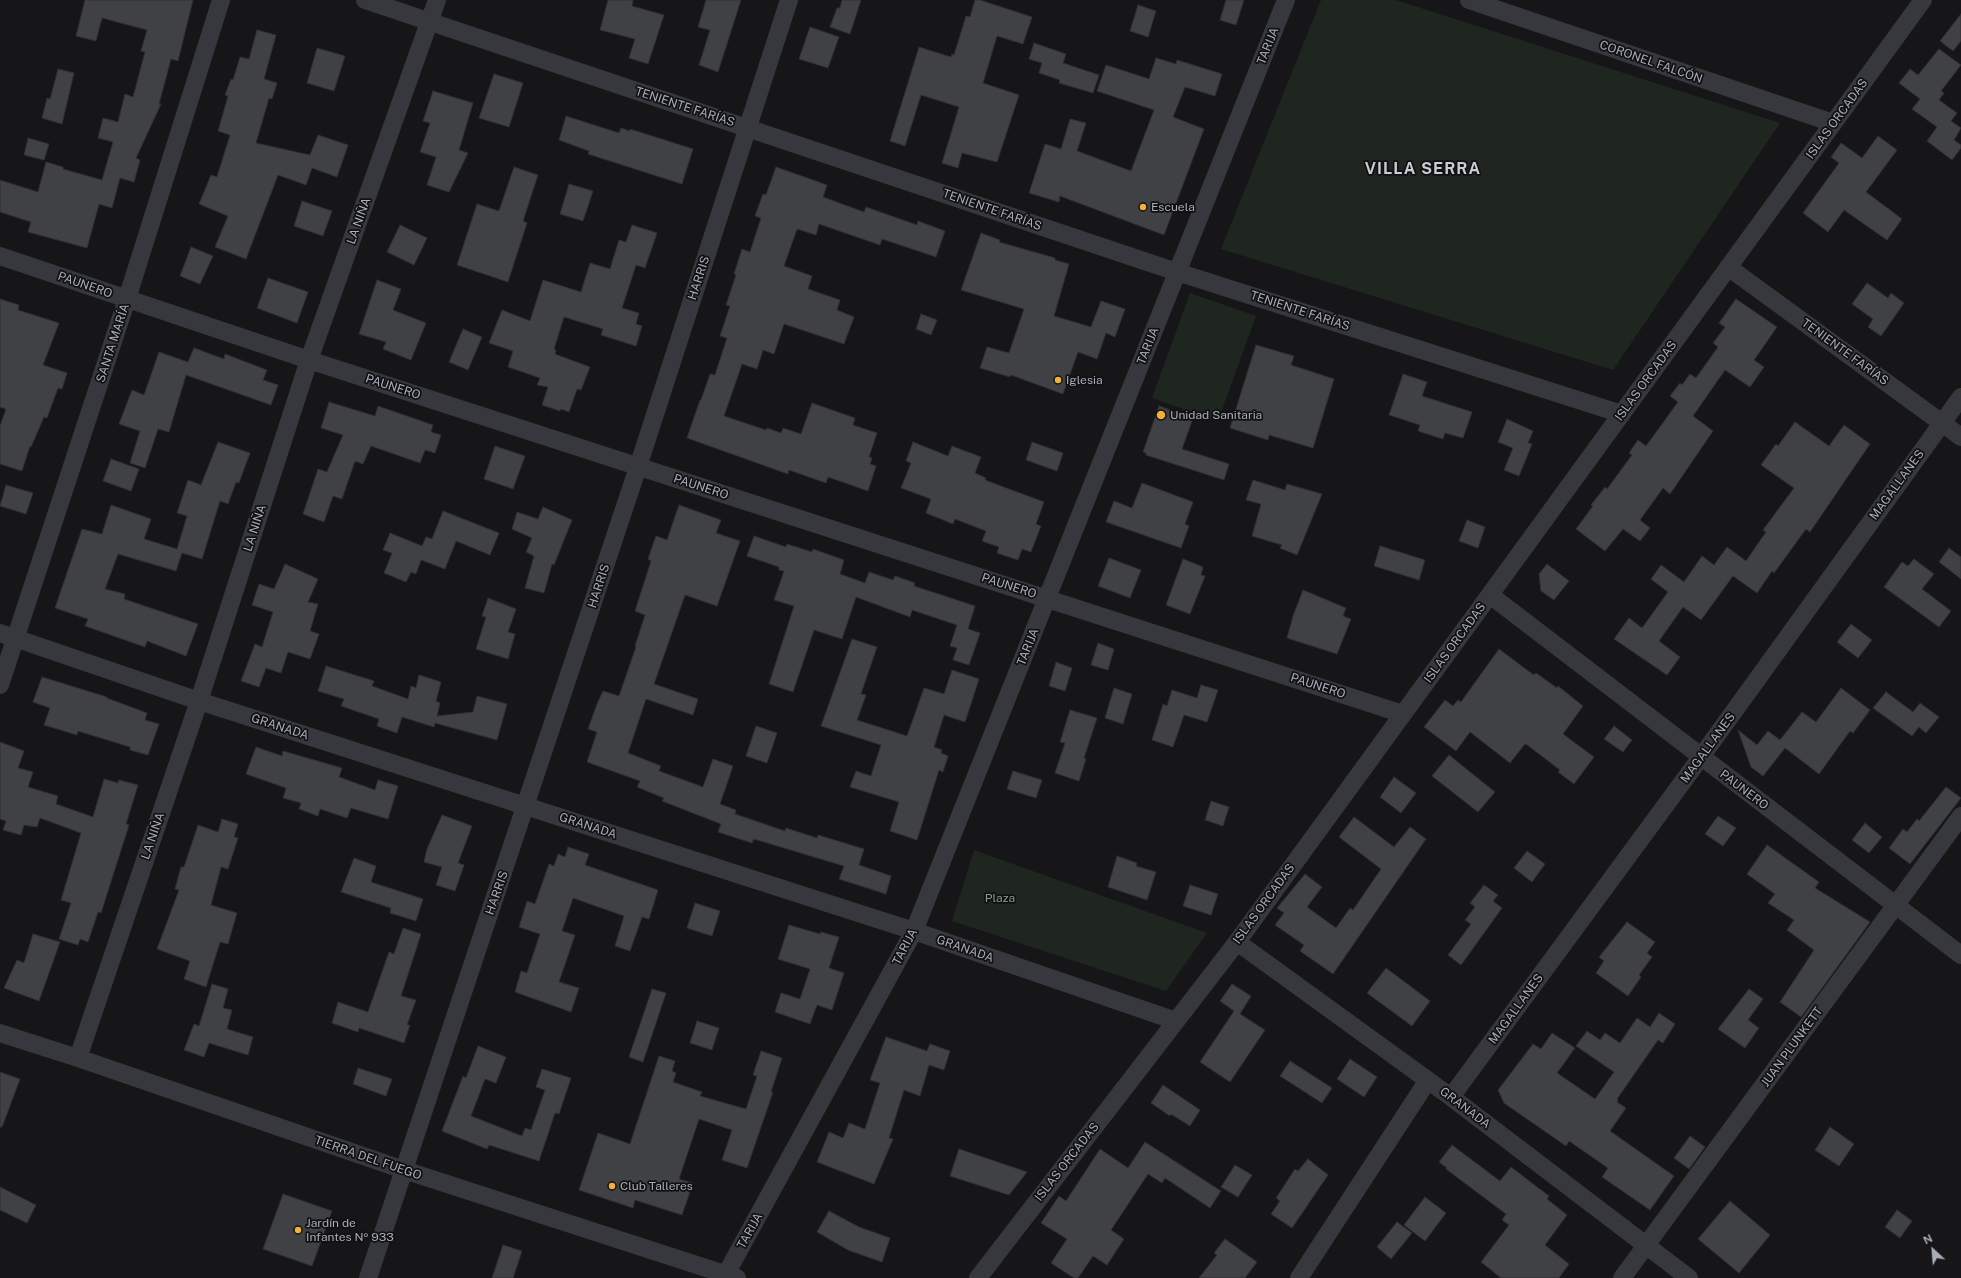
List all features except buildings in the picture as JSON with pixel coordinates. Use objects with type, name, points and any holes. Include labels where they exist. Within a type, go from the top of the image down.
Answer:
[{"type":"street","name":"SANTA MARÍA","points":[[0,685],[8,636],[127,299],[221,0]]},
{"type":"street","name":"TENIENTE FARÍAS","points":[[365,0],[1177,272],[1622,414]]},
{"type":"street","name":"LA NIÑA","points":[[78,1058],[198,701],[309,360],[437,0]]},
{"type":"street","name":"HARRIS","points":[[368,1278],[638,467],[789,0]]},
{"type":"street","name":"TARIJA","points":[[732,1276],[914,931],[1286,0]]},
{"type":"street","name":"CORONEL FALCÓN","points":[[1469,0],[1833,123]]},
{"type":"street","name":"ISLAS ORCADAS","points":[[978,1278],[1237,942],[1923,0]]},
{"type":"street","name":"PAUNERO","points":[[0,256],[309,360],[1403,714]]},
{"type":"street","name":"TENIENTE FARÍAS","points":[[1728,267],[1961,437]]},
{"type":"street","name":"MAGALLANES","points":[[1452,1097],[1701,757],[1961,396]]},
{"type":"street","name":"PAUNERO","points":[[1490,595],[1961,955]]},
{"type":"street","name":"GRANADA","points":[[8,636],[198,701],[914,931],[1176,1021]]},
{"type":"street","name":"JUAN PLUNKETT","points":[[1622,1278],[1961,816]]},
{"type":"street","name":"GRANADA","points":[[1237,942],[1452,1097],[1689,1278]]},
{"type":"street","name":"TIERRA DEL FUEGO","points":[[0,1034],[78,1058],[404,1170],[732,1276]]},
{"type":"street","points":[[1299,1278],[1428,1080]]},
{"type":"green space","points":[[1321,0],[1396,0],[1780,123],[1613,370],[1221,249]]},
{"type":"green space","points":[[1190,293],[1256,316],[1218,421],[1152,398]]},
{"type":"green space","name":"Plaza","points":[[974,850],[1207,933],[1166,991],[952,921]]},
{"type":"place","name":"Escuela","points":[[1143,207]]},
{"type":"place","name":"Iglesia","points":[[1058,380]]},
{"type":"place","name":"Unidad Sanitaria","points":[[1161,415]]},
{"type":"place","name":"Club Talleres","points":[[612,1186]]},
{"type":"place","name":"Jardín de Infantes Nº 933","points":[[298,1230]]},
{"type":"district","name":"VILLA SERRA","points":[[1423,169]]}]
